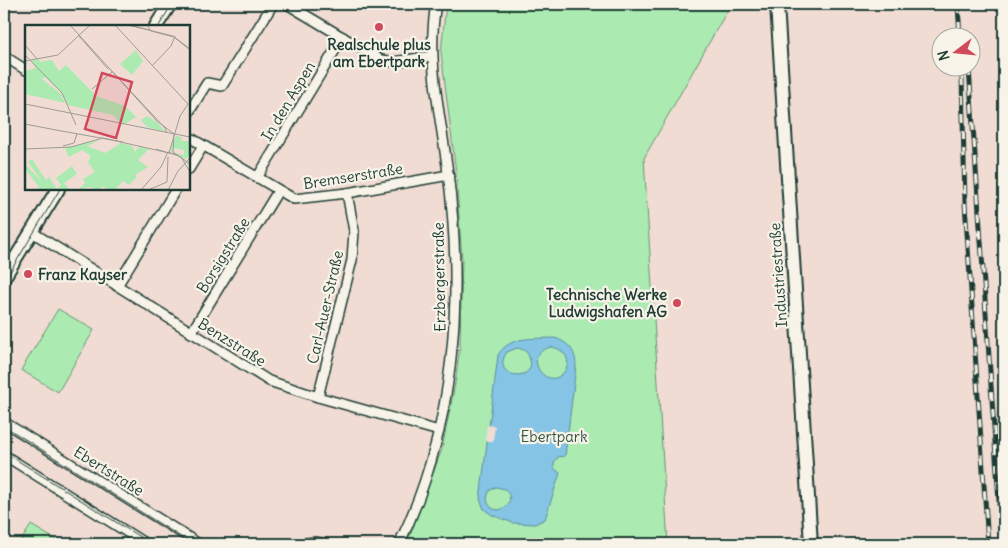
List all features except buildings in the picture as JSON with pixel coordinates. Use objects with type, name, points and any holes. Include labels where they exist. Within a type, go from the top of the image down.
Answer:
[{"type":"street","points":[[157,25],[170,4]]},
{"type":"street","points":[[190,110],[207,83],[222,86],[273,4]]},
{"type":"street","points":[[287,4],[381,60],[394,62],[432,56]]},
{"type":"street","name":"Erzbergerstraße","points":[[399,544],[423,484],[439,431],[448,386],[453,344],[456,260],[449,175],[432,56],[436,4]]},
{"type":"street","name":"Industriestraße","points":[[777,4],[811,544]]},
{"type":"street","name":"In den Aspen","points":[[257,178],[343,37]]},
{"type":"street","points":[[4,56],[25,69]]},
{"type":"street","name":"Bremserstraße","points":[[190,138],[294,199],[348,193],[449,175]]},
{"type":"street","points":[[190,167],[203,146]]},
{"type":"street","points":[[4,277],[57,190]]},
{"type":"street","points":[[117,286],[175,190]]},
{"type":"street","name":"Borsigstraße","points":[[191,333],[278,191]]},
{"type":"street","name":"Carl-Auer-Straße","points":[[318,397],[352,260],[354,231],[348,193]]},
{"type":"street","name":"Benzstraße","points":[[32,232],[269,381],[318,397],[439,431]]},
{"type":"street","name":"Ebertstraße","points":[[4,422],[199,544]]},
{"type":"street","points":[[4,455],[146,544]]},
{"type":"street","points":[[301,544],[316,542],[326,544]]},
{"type":"green space","name":"Ebertpark","points":[[446,4],[731,4],[644,158],[668,544],[407,544],[442,449],[455,384],[460,346],[462,260],[456,173],[441,52]]},
{"type":"green space","points":[[58,309],[94,330],[58,392],[21,370]]},
{"type":"green space","points":[[31,525],[63,544],[19,544]]},
{"type":"water","points":[[555,338],[568,345],[576,362],[565,456],[558,457],[554,463],[554,468],[560,473],[545,519],[535,524],[513,523],[492,515],[484,509],[480,499],[498,355],[509,344],[516,341]],"holes":[[[552,347],[560,350],[566,356],[568,364],[564,372],[557,377],[550,378],[544,375],[539,370],[537,363],[537,356],[542,350]],[[517,348],[527,353],[530,366],[528,371],[515,375],[509,373],[504,368],[503,361],[507,352]],[[496,487],[505,489],[509,495],[507,505],[499,510],[490,506],[487,499],[489,491]]]},
{"type":"pier","points":[[487,425],[495,426],[493,442],[485,441]]},
{"type":"tram line","points":[[160,25],[172,4]]},
{"type":"tram line","points":[[4,282],[59,190]]},
{"type":"tram line","points":[[4,426],[192,544]]},
{"type":"tram line","points":[[4,452],[151,544]]},
{"type":"railway","points":[[958,4],[959,28]]},
{"type":"railway","points":[[962,78],[965,203],[988,544]]},
{"type":"railway","points":[[970,78],[1002,544]]},
{"type":"place","name":"Realschule plus am Ebertpark","points":[[379,27]]},
{"type":"place","name":"Franz Kayser","points":[[28,274]]},
{"type":"place","name":"Technische Werke Ludwigshafen AG","points":[[677,303]]}]
